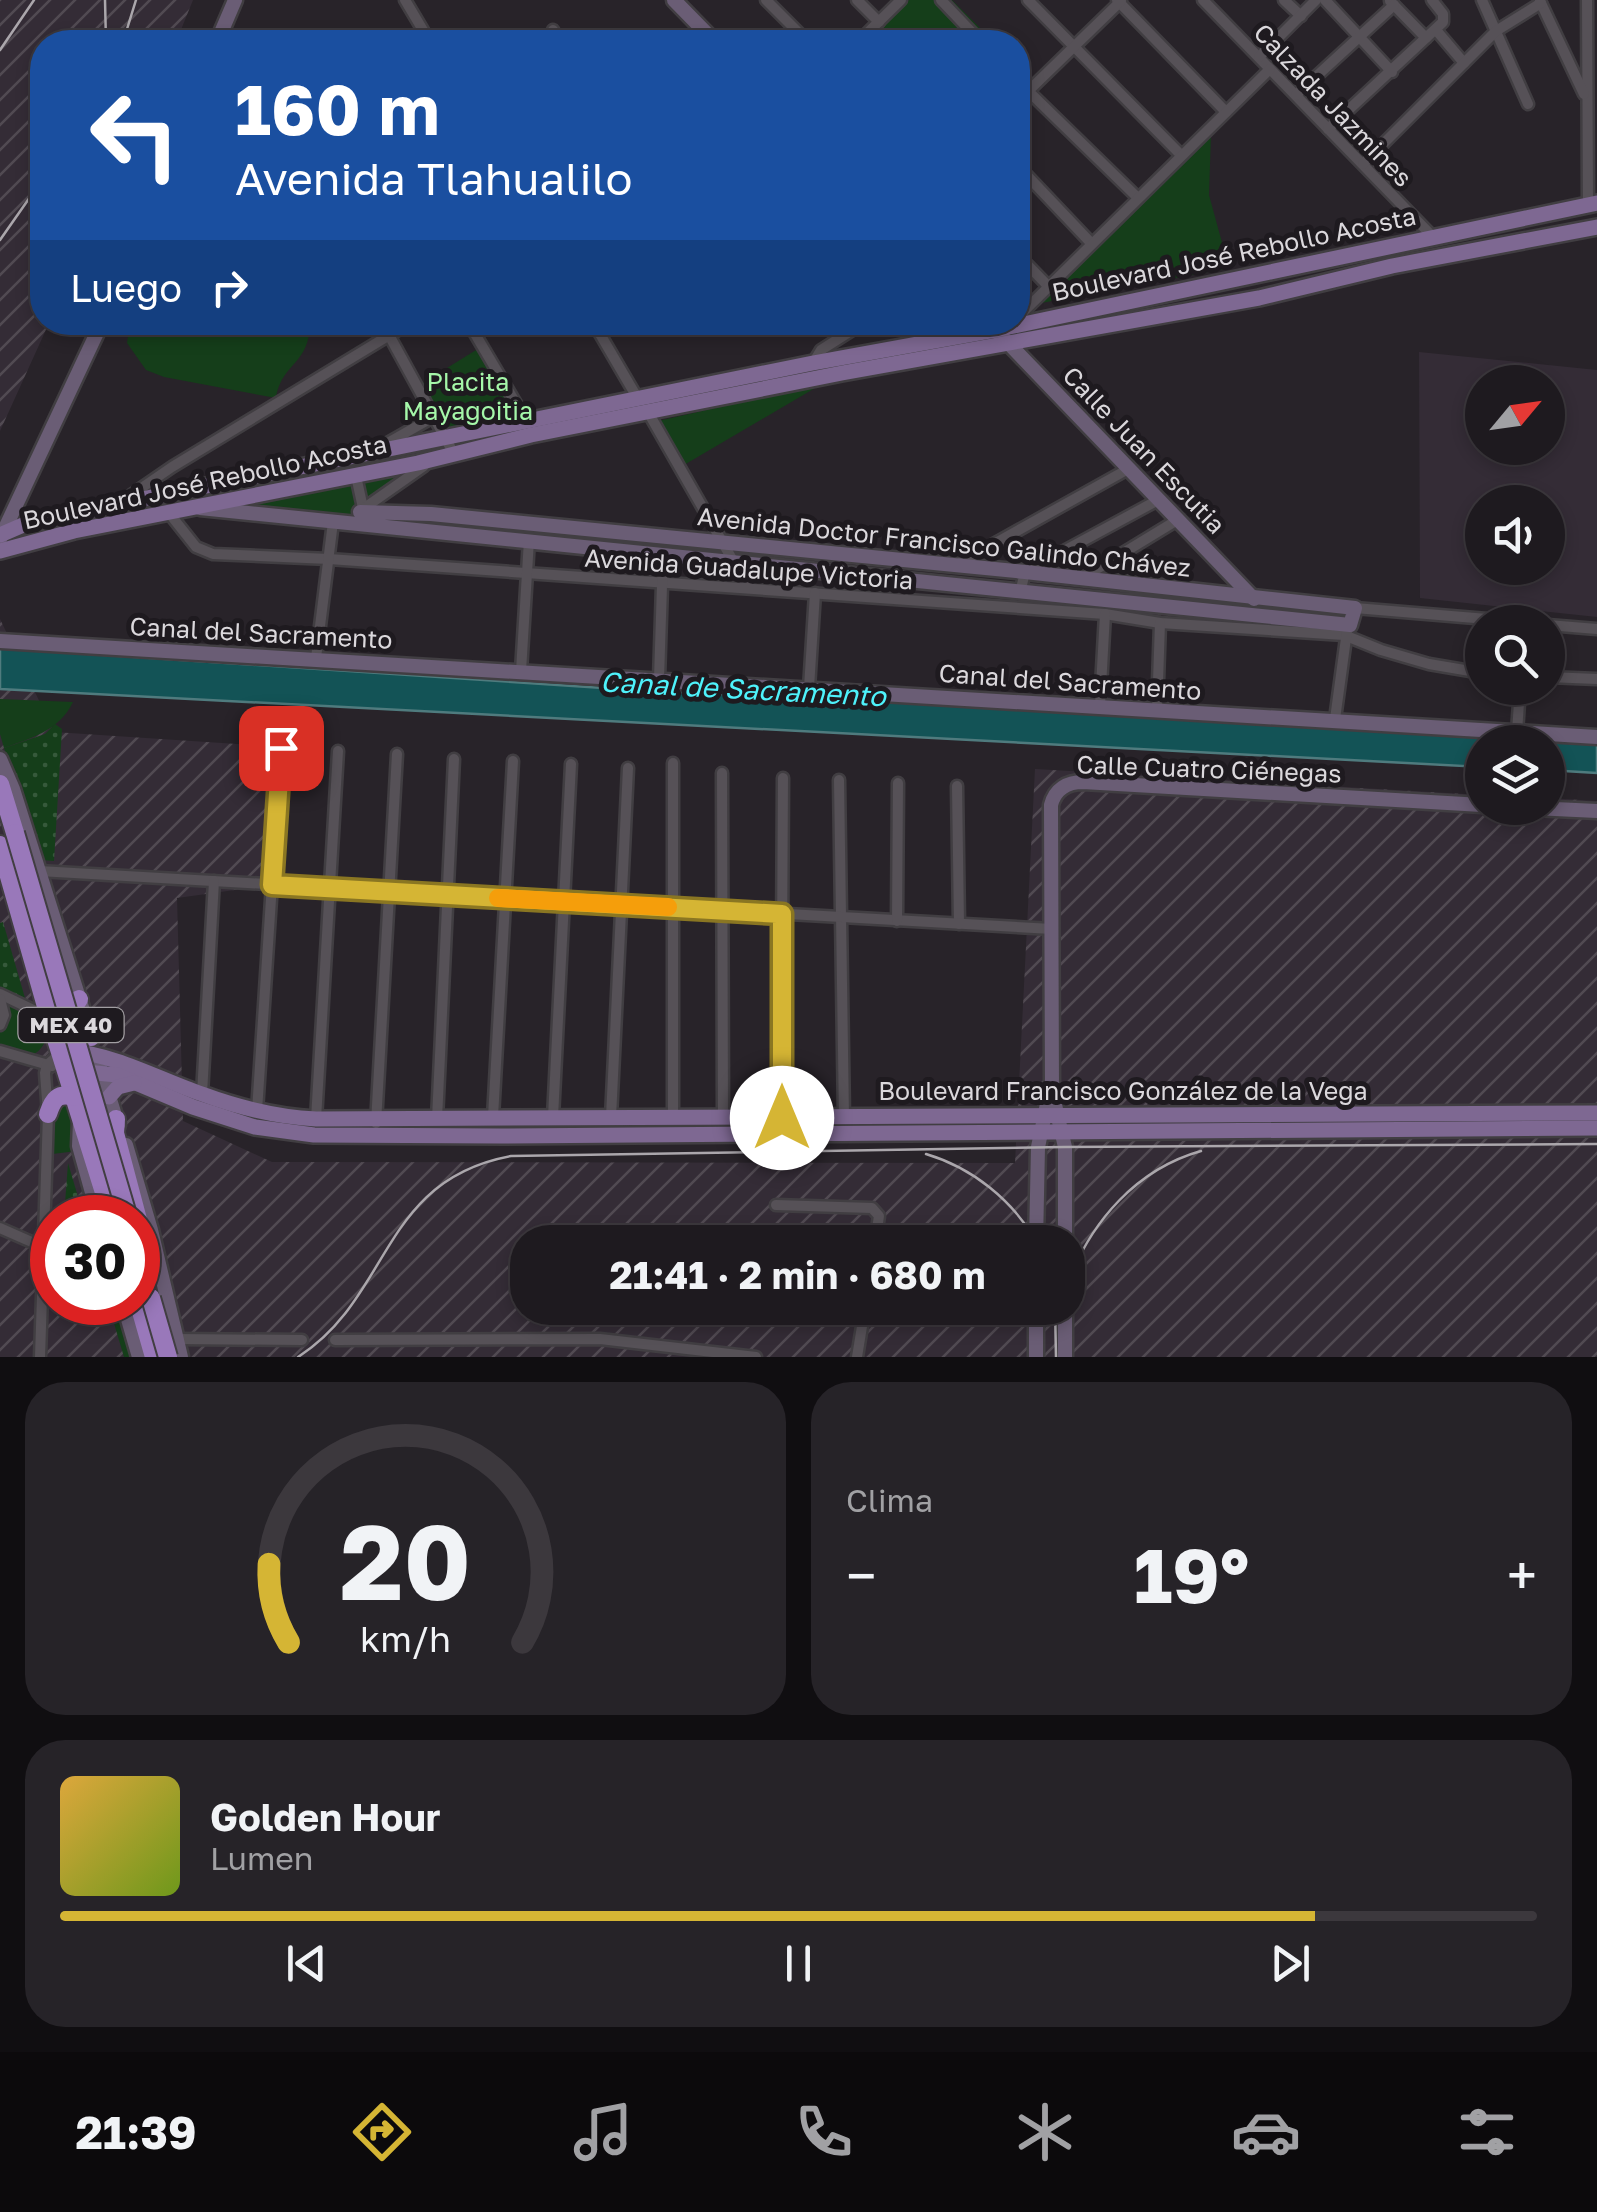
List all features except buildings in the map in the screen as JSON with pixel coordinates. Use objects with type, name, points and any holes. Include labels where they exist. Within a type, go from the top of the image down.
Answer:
[{"type":"highway","name":"MEX 40","points":[[0,784],[7,839],[58,1063],[78,1106],[105,1195]]},
{"type":"highway","name":"MEX 40","points":[[7,839],[121,1195]]},
{"type":"highway","points":[[44,997],[50,1006],[64,1011],[72,1009],[79,998]]},
{"type":"highway","points":[[49,1017],[84,1030],[94,1045]]},
{"type":"highway","points":[[48,1114],[56,1098],[64,1094],[78,1106]]},
{"type":"highway","points":[[116,1119],[115,1133],[132,1195]]},
{"type":"highway","points":[[160,1316],[174,1351]]},
{"type":"highway","points":[[145,1325],[154,1357]]},
{"type":"main road","name":"Boulevard José Rebollo Acosta","points":[[1030,322],[1593,204]]},
{"type":"main road","name":"Boulevard José Rebollo Acosta","points":[[1030,324],[1250,300],[1392,266],[1597,227]]},
{"type":"main road","points":[[1392,266],[1400,257],[1431,247],[1434,238]]},
{"type":"main road","points":[[1250,300],[1256,283],[1297,267]]},
{"type":"main road","name":"Boulevard José Rebollo Acosta","points":[[0,551],[169,512],[433,460],[813,363],[962,335]]},
{"type":"main road","name":"Boulevard José Rebollo Acosta","points":[[1,536],[30,522],[526,422],[842,373],[977,335]]},
{"type":"main road","points":[[68,514],[74,532]]},
{"type":"main road","name":"Boulevard Francisco González de la Vega","points":[[58,1063],[94,1045],[202,1094],[278,1117],[500,1136],[1051,1123],[1556,1121],[1597,1128]]},
{"type":"main road","name":"Boulevard Francisco González de la Vega","points":[[58,1063],[102,1071],[254,1126],[314,1135],[437,1118],[493,1117],[1051,1123]]},
{"type":"main road","points":[[109,1097],[118,1087],[134,1082]]},
{"type":"main road","name":"Boulevard Francisco González de la Vega","points":[[1556,1121],[1597,1113]]},
{"type":"street","points":[[223,30],[235,0]]},
{"type":"street","points":[[406,0],[423,30]]},
{"type":"street","points":[[766,0],[796,30]]},
{"type":"street","points":[[857,0],[879,22]]},
{"type":"street","points":[[871,30],[900,0]]},
{"type":"street","points":[[942,0],[970,30]]},
{"type":"street","points":[[1028,0],[1181,155]]},
{"type":"street","name":"Calzada Jazmines","points":[[1204,0],[1434,238]]},
{"type":"street","points":[[1284,0],[1301,16]]},
{"type":"street","points":[[1259,57],[1316,0]]},
{"type":"street","points":[[1325,0],[1392,72]]},
{"type":"street","points":[[1328,129],[1392,72],[1444,18],[1432,0]]},
{"type":"street","points":[[1482,0],[1528,104]]},
{"type":"street","points":[[1587,0],[1586,99],[1593,204]]},
{"type":"street","points":[[675,1],[703,30]]},
{"type":"street","points":[[1030,89],[1119,1],[1226,112]]},
{"type":"street","points":[[1296,95],[1391,2],[1464,62]]},
{"type":"street","points":[[1362,164],[1496,31],[1540,2],[1586,99]]},
{"type":"street","points":[[1030,303],[1270,68]]},
{"type":"street","points":[[1030,95],[1137,198]]},
{"type":"street","points":[[1030,179],[1091,243]]},
{"type":"street","points":[[1030,268],[1048,286]]},
{"type":"street","points":[[1,536],[96,335]]},
{"type":"street","points":[[120,504],[142,486],[389,335],[454,454]]},
{"type":"street","points":[[476,335],[526,422]]},
{"type":"street","points":[[602,335],[748,587]]},
{"type":"street","points":[[813,363],[821,350],[845,335]]},
{"type":"street","name":"Calle Juan Escutia","points":[[1012,335],[1130,468],[1254,596]]},
{"type":"street","points":[[367,455],[435,416]]},
{"type":"street","points":[[358,515],[433,460]]},
{"type":"street","points":[[955,565],[1130,468]]},
{"type":"street","points":[[356,476],[358,515]]},
{"type":"street","points":[[1020,593],[1025,572],[1160,499]]},
{"type":"street","name":"Avenida Doctor Francisco Galindo Chávez","points":[[195,508],[333,522],[358,515],[430,514],[1465,617]]},
{"type":"street","name":"Avenida Guadalupe Victoria","points":[[169,512],[196,547],[213,554],[329,558],[748,587],[1105,614],[1160,623],[1347,630],[1429,664],[1465,670]]},
{"type":"street","name":"Avenida Doctor Francisco Galindo Chávez","points":[[358,515],[567,547],[1254,614],[1347,630]]},
{"type":"street","points":[[1079,580],[1180,519]]},
{"type":"street","points":[[316,658],[333,522]]},
{"type":"street","points":[[567,547],[577,528]]},
{"type":"street","points":[[521,670],[529,540]]},
{"type":"street","points":[[659,679],[663,554]]},
{"type":"street","points":[[809,688],[815,593]]},
{"type":"street","points":[[1254,596],[1254,614]]},
{"type":"street","points":[[1335,719],[1347,630],[1354,608]]},
{"type":"street","points":[[1100,705],[1105,614]]},
{"type":"street","points":[[1157,711],[1160,623]]},
{"type":"street","points":[[1565,626],[1597,629]]},
{"type":"street","name":"Canal del Sacramento","points":[[0,642],[1465,728]]},
{"type":"street","points":[[1565,678],[1597,679]]},
{"type":"street","name":"Canal del Sacramento","points":[[1565,734],[1597,736]]},
{"type":"street","points":[[257,1111],[281,748]]},
{"type":"street","points":[[316,1120],[338,751]]},
{"type":"street","points":[[376,1127],[397,754]]},
{"type":"street","points":[[0,758],[145,1205],[174,1351],[302,1340]]},
{"type":"street","points":[[437,1118],[454,759]]},
{"type":"street","points":[[493,1117],[513,761]]},
{"type":"street","points":[[674,763],[674,1118]]},
{"type":"street","points":[[553,1117],[571,764]]},
{"type":"street","points":[[611,1117],[628,768]]},
{"type":"street","points":[[722,773],[724,1118]]},
{"type":"street","points":[[782,778],[782,1118]]},
{"type":"street","points":[[839,780],[844,1118]]},
{"type":"street","name":"Calle Cuatro Ciénegas","points":[[1036,1225],[1038,1147],[1051,1123],[1051,805],[1062,787],[1076,782],[1465,803]]},
{"type":"street","points":[[897,920],[898,783]]},
{"type":"street","points":[[957,786],[959,924]]},
{"type":"street","points":[[1565,809],[1597,811]]},
{"type":"street","points":[[39,872],[1052,929]]},
{"type":"street","points":[[202,1094],[214,882]]},
{"type":"street","points":[[0,996],[49,1017]]},
{"type":"street","points":[[0,996],[4,1015],[0,1025]]},
{"type":"street","points":[[0,1051],[12,1057],[58,1063],[45,1096],[48,1114],[45,1195]]},
{"type":"street","points":[[78,1106],[79,1146],[93,1195]]},
{"type":"street","name":"Calle Cuatro Ciénegas","points":[[1051,1123],[1065,1147],[1065,1225]]},
{"type":"street","points":[[776,1205],[872,1208],[879,1216],[878,1225]]},
{"type":"street","points":[[0,1228],[30,1241]]},
{"type":"street","points":[[40,1357],[41,1325]]},
{"type":"street","points":[[130,1325],[139,1357]]},
{"type":"street","points":[[857,1357],[862,1325]]},
{"type":"street","points":[[1036,1325],[1036,1357]]},
{"type":"street","points":[[1065,1325],[1066,1357]]},
{"type":"street","points":[[335,1340],[600,1338],[756,1357]]},
{"type":"shaded area","points":[[0,0],[193,0],[181,30],[30,30],[30,335],[44,335],[0,431]]},
{"type":"shaded area","points":[[1419,352],[1548,365],[1465,365],[1465,465],[1565,465],[1565,367],[1597,370],[1597,617],[1565,614],[1565,605],[1485,605],[1420,598]]},
{"type":"shaded area","points":[[0,619],[54,732],[268,746],[263,886],[177,898],[183,1121],[272,1162],[1015,1163],[1035,769],[1465,794],[1465,825],[1565,825],[1565,799],[1597,801],[1597,1357],[0,1357]]},
{"type":"green space","points":[[909,0],[952,0],[982,30],[880,30]]},
{"type":"green space","points":[[1211,134],[1209,195],[1229,268],[1036,304]]},
{"type":"green space","points":[[128,335],[309,335],[276,398],[164,377],[146,370],[127,343]]},
{"type":"green space","name":"Placita Mayagoitia","points":[[481,347],[524,422],[449,436],[421,384]]},
{"type":"green space","points":[[822,384],[684,465],[658,421]]},
{"type":"green space","points":[[418,468],[366,502],[354,516],[213,507]]},
{"type":"green space","points":[[0,699],[73,702],[52,727],[4,748]]},
{"type":"green space","points":[[55,724],[62,729],[54,861],[40,860],[4,748],[45,734]]},
{"type":"green space","points":[[3,922],[25,998],[0,987]]},
{"type":"green space","points":[[0,999],[41,1021],[45,1042],[36,1053],[26,1056],[0,1050]]},
{"type":"green space","points":[[73,1100],[77,1151],[52,1154],[50,1113],[55,1102]]},
{"type":"green space","points":[[68,1163],[77,1195],[66,1195]]},
{"type":"green space","points":[[115,1325],[128,1325],[137,1357],[124,1357]]},
{"type":"water","name":"Canal de Sacramento","points":[[0,648],[649,691],[1055,709],[1465,734],[1465,766],[0,689]]},
{"type":"water","name":"Canal de Sacramento","points":[[1565,740],[1597,742],[1597,773],[1565,771]]},
{"type":"railway","points":[[0,50],[34,0]]},
{"type":"railway","points":[[105,0],[106,30]]},
{"type":"railway","points":[[127,30],[136,0]]},
{"type":"railway","points":[[0,240],[30,197]]},
{"type":"railway","points":[[298,1357],[329,1332],[353,1304],[411,1214],[436,1189],[468,1169],[511,1156],[1597,1144]]},
{"type":"railway","points":[[1085,1247],[1103,1219],[1137,1184],[1156,1170],[1201,1151]]},
{"type":"railway","points":[[926,1154],[975,1177],[1003,1199],[1026,1225]]},
{"type":"railway","points":[[1055,1325],[1056,1357]]},
{"type":"slow traffic","points":[[498,898],[668,907]]},
{"type":"route","points":[[281,748],[272,885],[782,914],[782,1118]]}]
